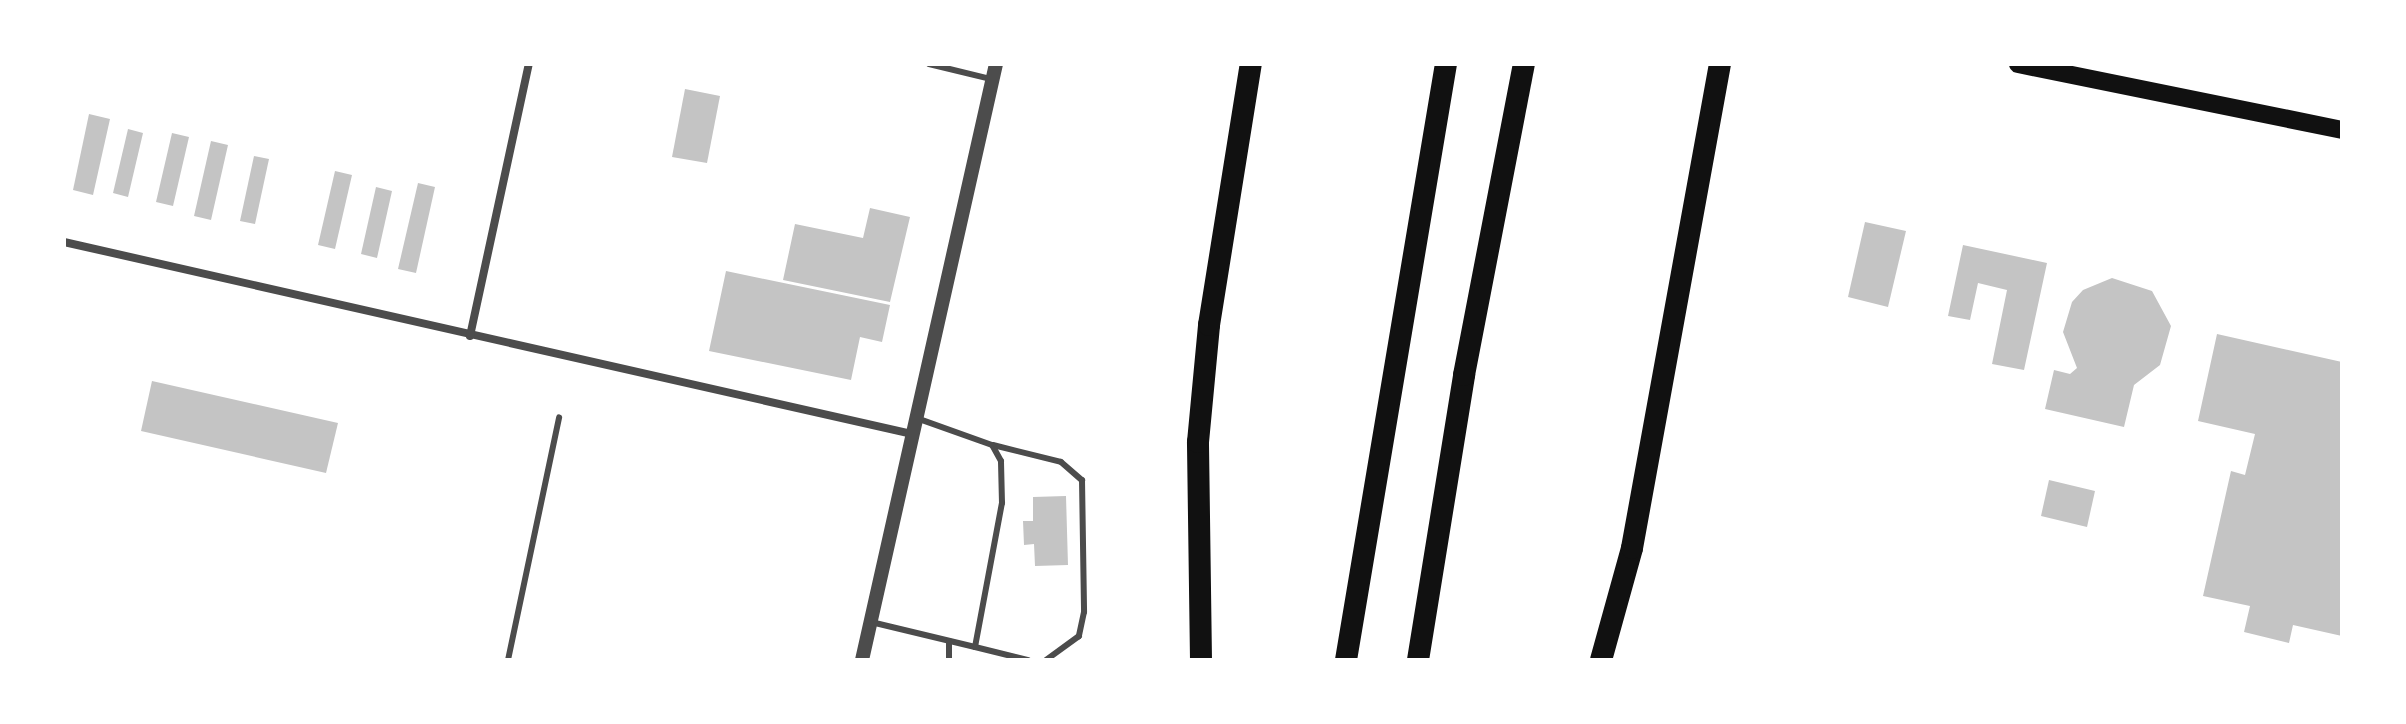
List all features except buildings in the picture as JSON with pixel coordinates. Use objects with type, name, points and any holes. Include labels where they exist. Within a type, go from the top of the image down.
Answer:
[{"type":"highway","points":[[1201,660],[1198,442],[1209,325],[1251,64]]},
{"type":"highway","points":[[1346,660],[1446,64]]},
{"type":"highway","points":[[1601,660],[1632,548],[1720,64]]},
{"type":"highway","points":[[1418,660],[1464,375],[1522,73]]},
{"type":"main road","points":[[2018,64],[2342,130]]},
{"type":"street","points":[[470,336],[529,64]]},
{"type":"street","points":[[862,660],[994,71]]},
{"type":"street","points":[[64,242],[912,434]]},
{"type":"lane","points":[[928,64],[994,71]]},
{"type":"lane","points":[[508,660],[559,417]]},
{"type":"lane","points":[[915,418],[964,431],[992,445],[1061,462],[1082,480],[1084,612],[1079,636],[1046,660]]},
{"type":"lane","points":[[975,647],[1002,503],[1001,461],[992,445]]},
{"type":"lane","points":[[871,622],[1028,660]]},
{"type":"lane","points":[[949,641],[949,660]]}]
